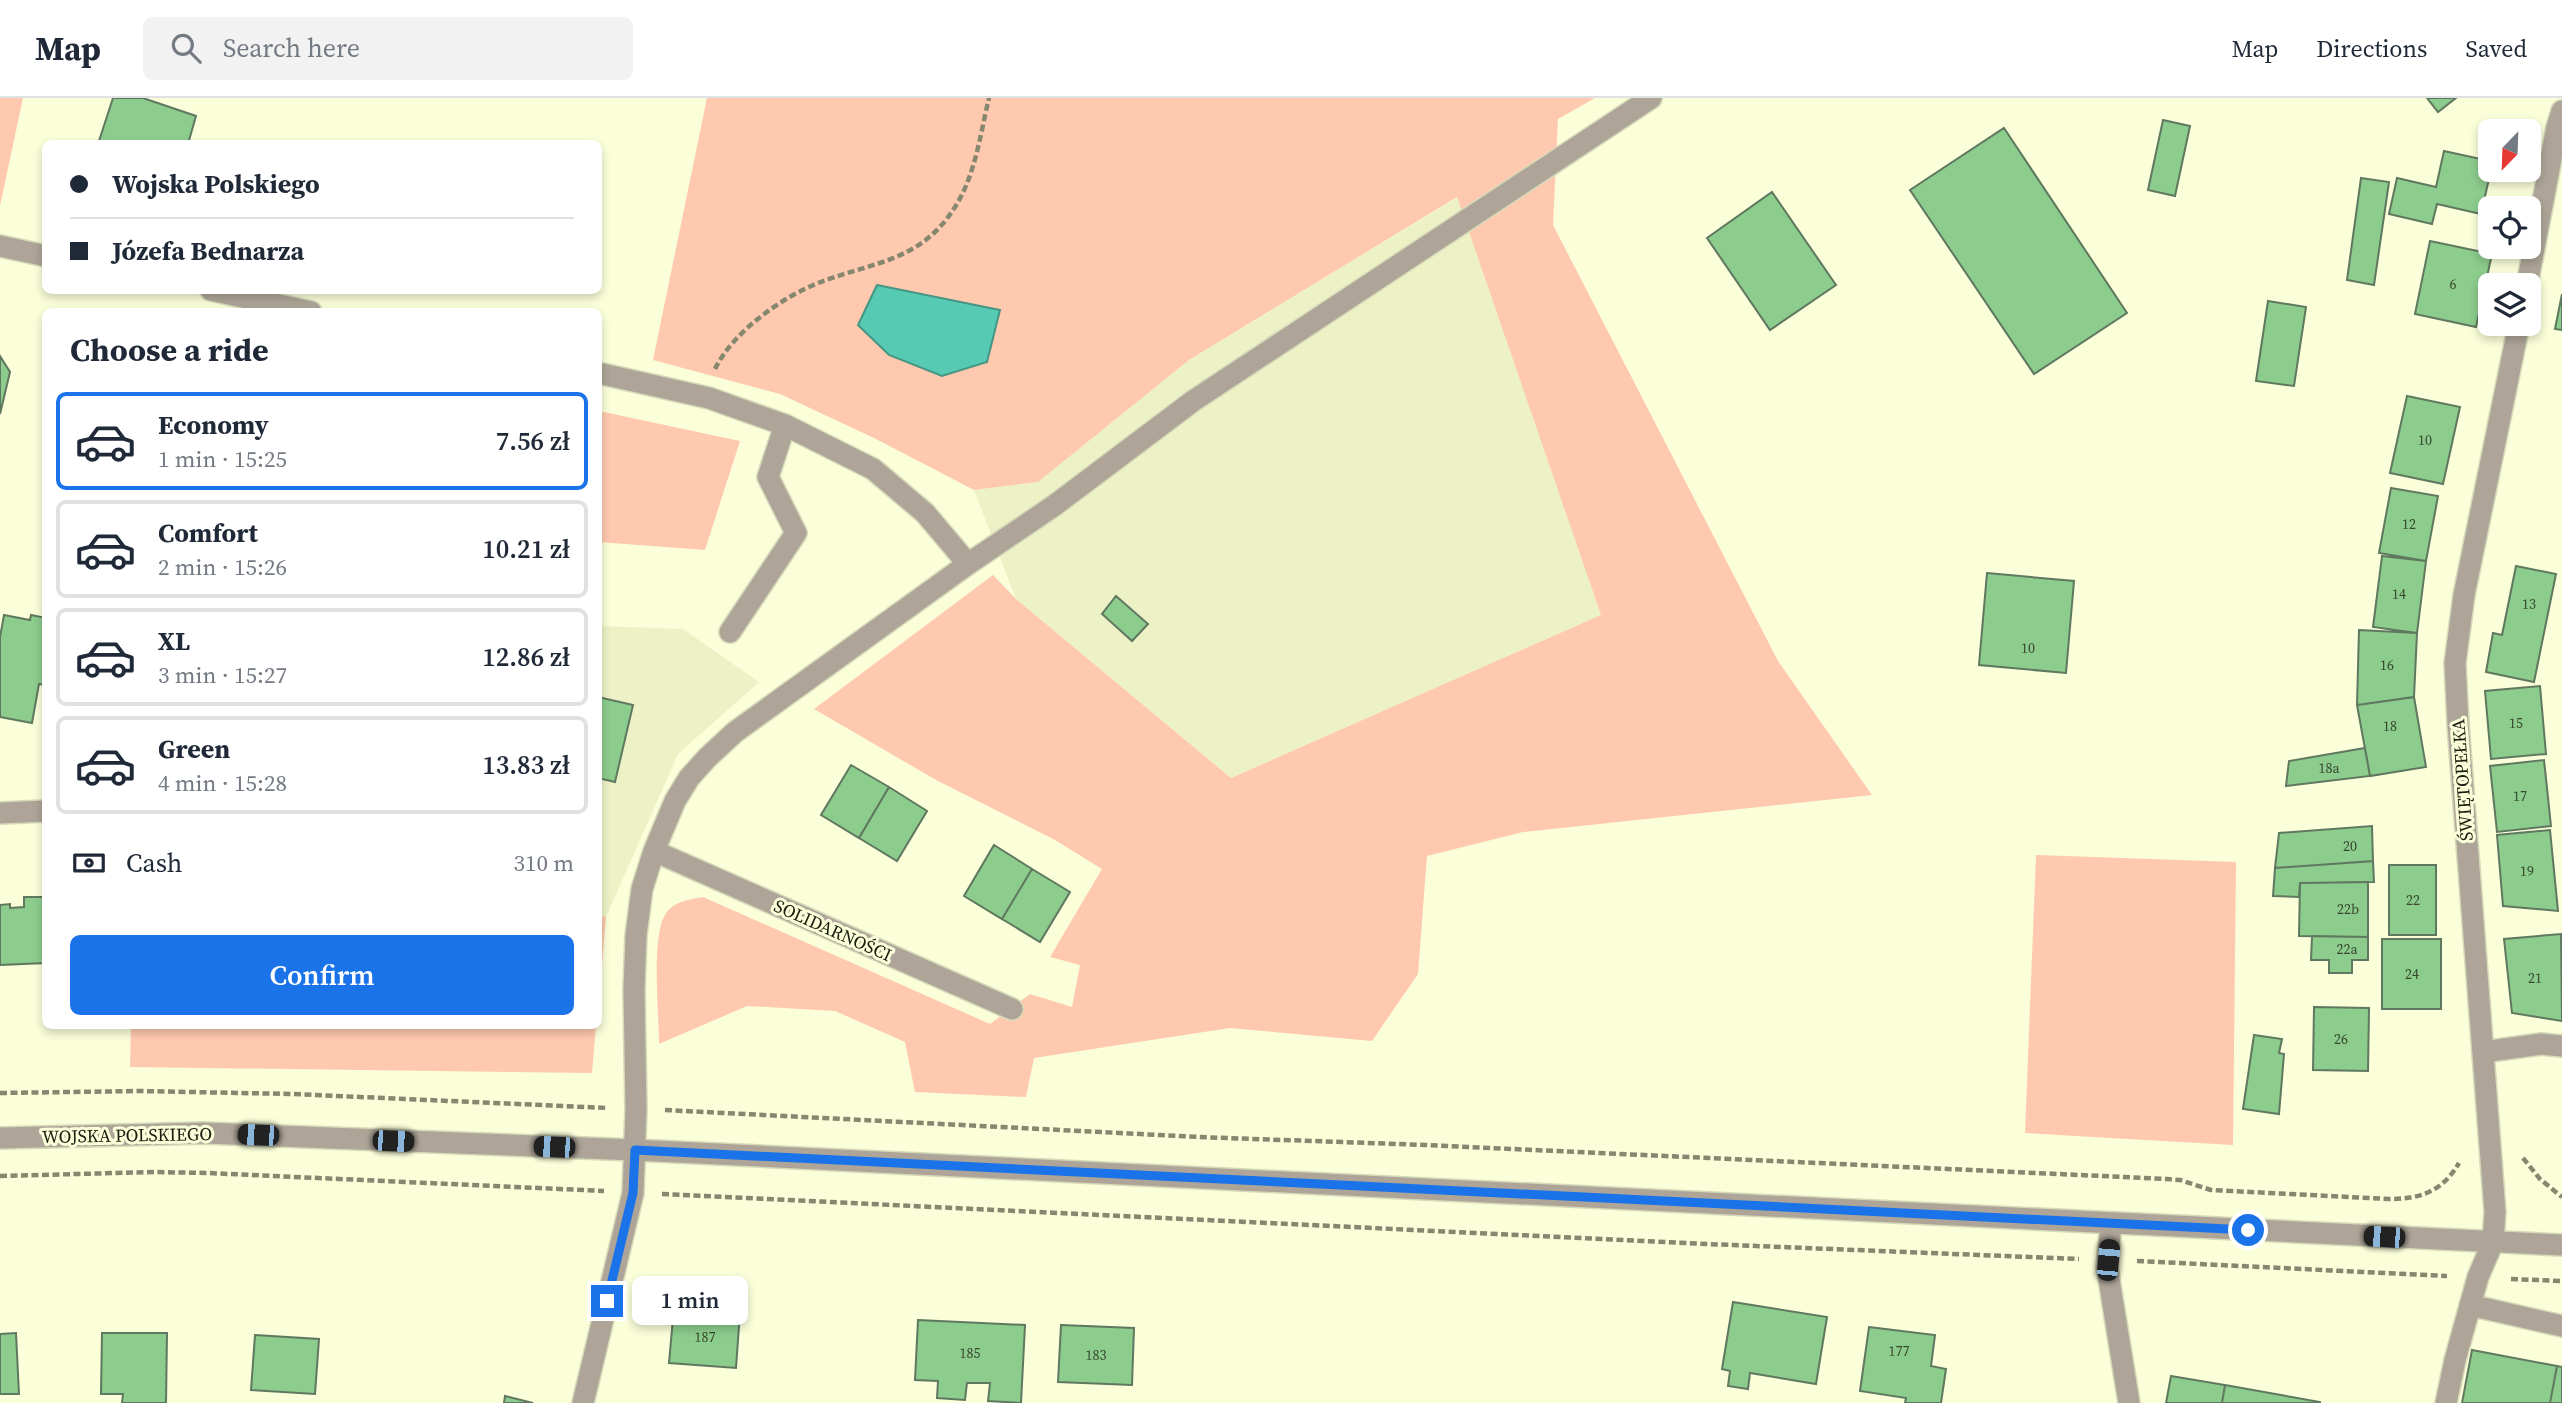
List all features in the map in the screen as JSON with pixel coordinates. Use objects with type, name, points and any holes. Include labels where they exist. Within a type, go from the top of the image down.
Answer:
[{"type":"street","points":[[583,1403],[633,1193],[636,1109],[634,990],[636,934],[642,889],[654,850],[675,801],[690,778],[707,758],[736,732],[968,564],[1055,505],[1193,401],[1651,98]]},
{"type":"street","points":[[2529,273],[2562,111]]},
{"type":"street","points":[[0,246],[42,255]]},
{"type":"street","points":[[229,294],[294,308]]},
{"type":"street","name":"ŚWIĘTOPEŁKA","points":[[2493,1242],[2494,1180],[2455,663],[2464,595],[2517,336]]},
{"type":"street","points":[[602,374],[701,396],[785,425],[873,469],[925,513],[968,564]]},
{"type":"street","points":[[730,632],[796,533],[768,477],[785,425]]},
{"type":"street","points":[[0,813],[42,811]]},
{"type":"street","name":"SOLIDARNOŚCI","points":[[654,850],[1012,1009]]},
{"type":"street","points":[[2483,1052],[2540,1044],[2562,1046]]},
{"type":"street","name":"WOJSKA POLSKIEGO","points":[[0,1138],[204,1133],[635,1150],[2562,1245]]},
{"type":"street","points":[[2111,1224],[2108,1260],[2129,1403]]},
{"type":"street","points":[[2446,1403],[2470,1304],[2493,1242]]},
{"type":"street","points":[[2470,1304],[2562,1326]]},
{"type":"path","points":[[701,396],[719,360],[759,318],[787,299],[822,281],[914,250],[934,233],[954,208],[971,172],[989,98]]},
{"type":"path","points":[[0,1093],[139,1091],[281,1094],[636,1109],[1199,1137],[2142,1177],[2180,1180],[2211,1190],[2389,1199],[2409,1199],[2432,1193],[2458,1166],[2461,1156]]},
{"type":"path","points":[[2521,1153],[2540,1179],[2562,1197]]},
{"type":"path","points":[[0,1176],[195,1172],[1707,1244],[2562,1281]]},
{"type":"shaded area","points":[[0,98],[23,98],[0,206]]},
{"type":"shaded area","points":[[707,98],[1595,98],[1558,119],[1553,225],[1778,661],[1872,795],[1523,832],[1427,856],[1418,974],[1372,1041],[1230,1028],[1034,1058],[1026,1097],[915,1092],[905,1042],[835,1011],[747,1006],[659,1044],[657,958],[661,926],[672,907],[703,897],[990,1024],[1030,994],[1072,1007],[1080,965],[1050,957],[1102,869],[1055,840],[936,780],[814,709],[993,575],[1016,599],[1231,778],[1601,615],[1457,197],[1189,360],[1038,482],[974,490],[876,439],[780,394],[653,360]]},
{"type":"shaded area","points":[[1458,197],[1602,615],[1231,778],[1016,599],[974,490],[1038,482],[1189,360]]},
{"type":"shaded area","points":[[602,412],[740,441],[705,550],[602,542]]},
{"type":"shaded area","points":[[602,626],[683,629],[759,682],[678,754],[606,917],[602,916]]},
{"type":"shaded area","points":[[2036,855],[2236,862],[2233,1145],[2025,1133]]},
{"type":"shaded area","points":[[602,916],[606,917],[602,965]]},
{"type":"shaded area","points":[[131,1029],[596,1029],[592,1073],[130,1067]]},
{"type":"water","points":[[877,285],[1000,310],[987,362],[942,376],[889,355],[858,325]]},
{"type":"building","points":[[113,98],[143,98],[196,116],[189,140],[99,140]]},
{"type":"building","points":[[2427,98],[2456,98],[2438,112]]},
{"type":"building","points":[[2163,120],[2190,126],[2175,196],[2148,190]]},
{"type":"building","points":[[2004,128],[2127,313],[2034,374],[1910,190]]},
{"type":"building","points":[[2444,151],[2478,158],[2478,182],[2488,182],[2485,196],[2478,196],[2478,213],[2437,204],[2432,224],[2389,214],[2397,178],[2436,187]]},
{"type":"building","points":[[2361,178],[2389,182],[2374,285],[2347,280]]},
{"type":"building","points":[[1772,192],[1836,285],[1770,330],[1707,238]]},
{"type":"building","points":[[2430,241],[2478,251],[2478,259],[2491,259],[2488,273],[2478,273],[2476,327],[2415,314]]},
{"type":"building","points":[[2562,294],[2562,330],[2555,329]]},
{"type":"building","points":[[2268,301],[2306,307],[2294,386],[2256,381]]},
{"type":"building","points":[[0,356],[10,372],[0,414]]},
{"type":"building","points":[[2407,396],[2460,407],[2443,484],[2390,473]]},
{"type":"building","points":[[2391,488],[2438,496],[2426,561],[2379,553]]},
{"type":"building","points":[[2382,556],[2426,561],[2417,633],[2373,627]]},
{"type":"building","points":[[2516,566],[2556,574],[2534,682],[2486,672],[2493,633],[2502,635]]},
{"type":"building","points":[[1987,573],[2074,581],[2066,673],[1979,665]]},
{"type":"building","points":[[1116,596],[1148,624],[1132,641],[1102,614]]},
{"type":"building","points":[[4,615],[30,620],[31,615],[42,617],[42,684],[39,684],[32,723],[0,717],[0,637]]},
{"type":"building","points":[[2359,630],[2417,633],[2414,697],[2357,705]]},
{"type":"building","points":[[2540,686],[2546,754],[2491,759],[2485,691]]},
{"type":"building","points":[[2414,697],[2426,767],[2370,776],[2357,705]]},
{"type":"building","points":[[602,698],[633,705],[615,782],[602,779]]},
{"type":"building","points":[[2365,748],[2370,776],[2286,786],[2289,761]]},
{"type":"building","points":[[2544,760],[2551,826],[2497,832],[2490,766]]},
{"type":"building","points":[[851,765],[889,787],[859,838],[821,815]]},
{"type":"building","points":[[889,787],[927,811],[897,861],[859,838]]},
{"type":"building","points":[[2372,826],[2373,861],[2275,868],[2279,833]]},
{"type":"building","points":[[2550,830],[2558,911],[2503,906],[2497,835]]},
{"type":"building","points":[[994,845],[1032,869],[1002,919],[964,896]]},
{"type":"building","points":[[2373,861],[2374,882],[2300,883],[2299,897],[2273,896],[2275,868]]},
{"type":"building","points":[[2389,865],[2436,865],[2436,935],[2389,935]]},
{"type":"building","points":[[1032,869],[1070,892],[1040,942],[1002,919]]},
{"type":"building","points":[[2368,882],[2368,937],[2299,936],[2300,883]]},
{"type":"building","points":[[24,897],[42,897],[42,963],[0,965],[0,905],[10,904],[10,908],[24,907]]},
{"type":"building","points":[[2561,934],[2562,1021],[2512,1013],[2504,939]]},
{"type":"building","points":[[2312,936],[2368,937],[2368,960],[2352,960],[2352,973],[2329,973],[2329,960],[2311,960]]},
{"type":"building","points":[[2382,939],[2441,939],[2441,1009],[2382,1009]]},
{"type":"building","points":[[2314,1007],[2369,1008],[2368,1071],[2313,1070]]},
{"type":"building","points":[[2254,1035],[2282,1039],[2279,1053],[2284,1054],[2279,1114],[2243,1109]]},
{"type":"building","points":[[1733,1302],[1827,1317],[1816,1384],[1750,1373],[1748,1389],[1728,1386],[1730,1371],[1722,1369]]},
{"type":"building","points":[[674,1307],[740,1312],[736,1368],[669,1363]]},
{"type":"building","points":[[918,1320],[1025,1325],[1021,1403],[988,1401],[990,1383],[967,1383],[965,1400],[937,1398],[938,1381],[915,1380]]},
{"type":"building","points":[[1061,1325],[1134,1328],[1132,1385],[1058,1382]]},
{"type":"building","points":[[1869,1327],[1935,1335],[1931,1366],[1946,1369],[1941,1403],[1905,1403],[1906,1398],[1860,1391]]},
{"type":"building","points":[[16,1333],[19,1394],[0,1394],[0,1334]]},
{"type":"building","points":[[102,1333],[167,1333],[166,1403],[122,1403],[123,1394],[101,1394]]},
{"type":"building","points":[[255,1335],[319,1339],[315,1394],[251,1390]]},
{"type":"building","points":[[2472,1350],[2557,1366],[2550,1403],[2462,1403]]},
{"type":"building","points":[[2557,1366],[2562,1367],[2562,1403],[2550,1403]]},
{"type":"building","points":[[2171,1376],[2225,1385],[2222,1403],[2166,1403]]},
{"type":"building","points":[[2225,1385],[2320,1402],[2320,1403],[2222,1403]]},
{"type":"building","points":[[505,1396],[533,1403],[504,1403]]},
{"type":"route","points":[[607,1301],[633,1193],[635,1150],[2248,1230]]}]
